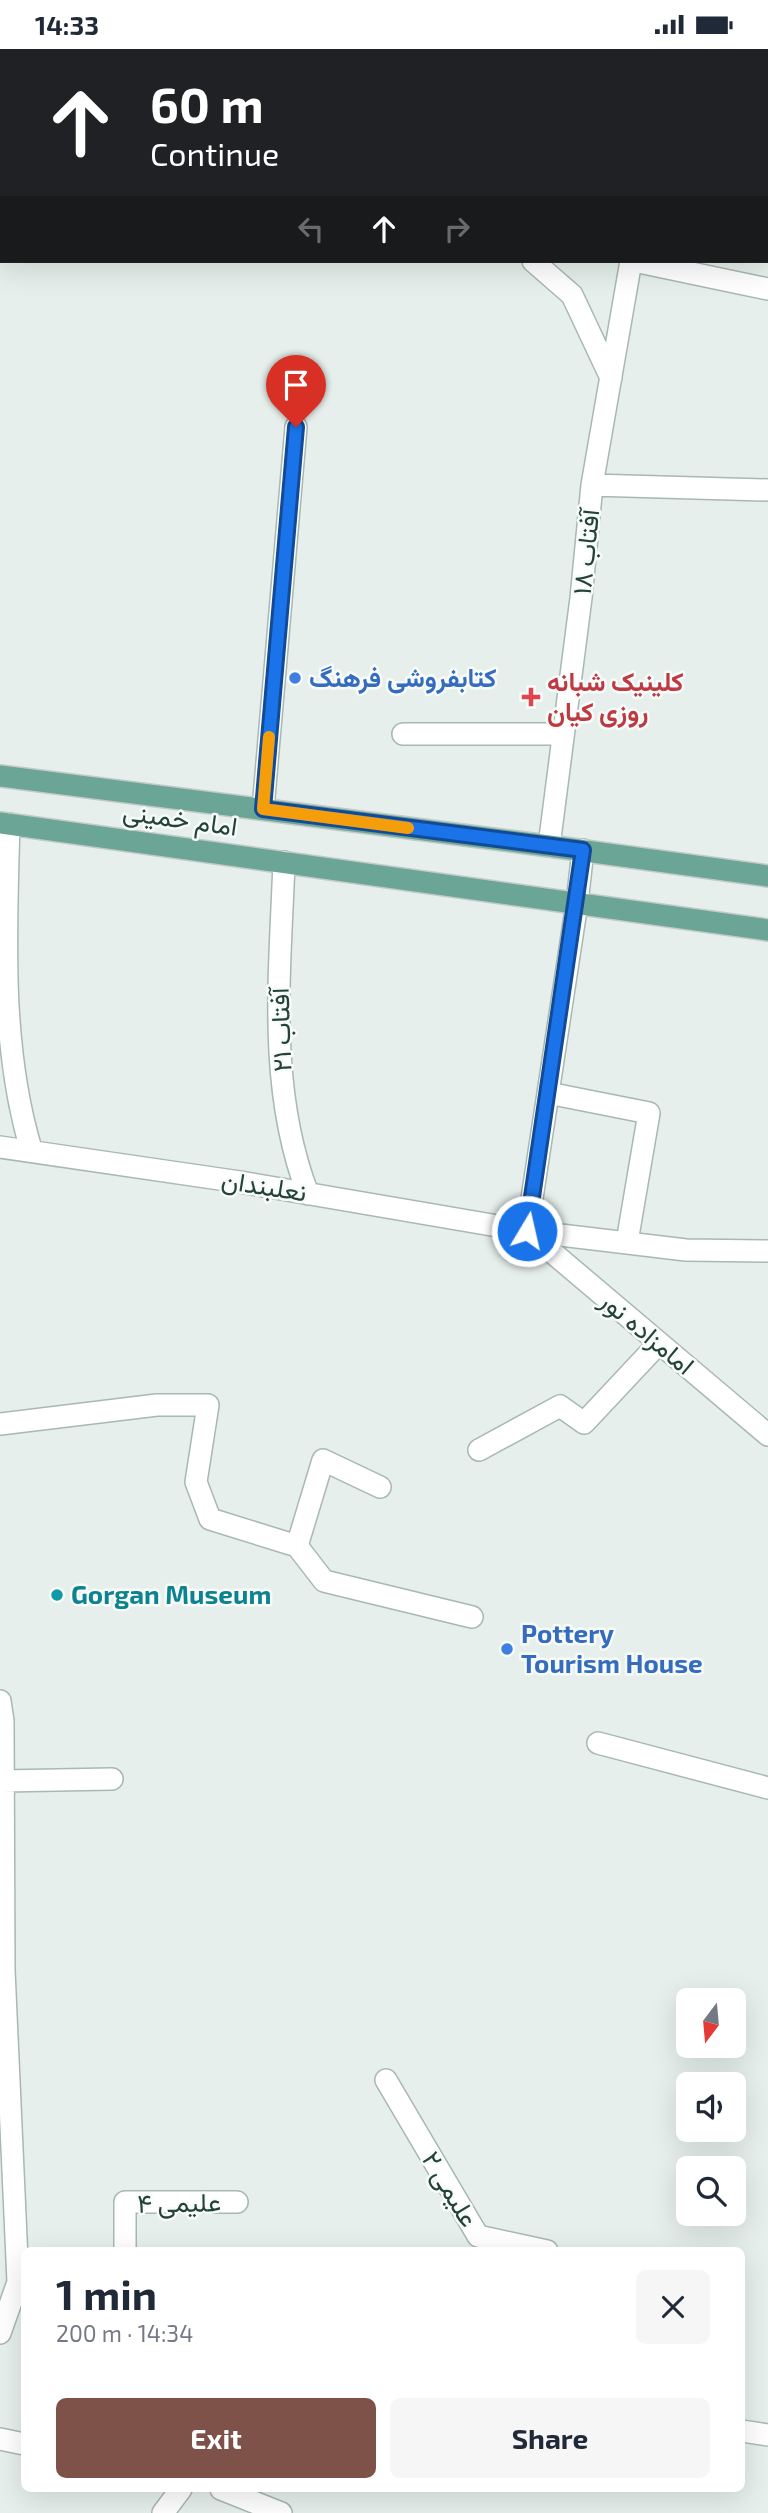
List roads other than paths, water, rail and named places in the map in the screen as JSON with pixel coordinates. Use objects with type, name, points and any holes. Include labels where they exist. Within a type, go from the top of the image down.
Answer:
[{"type":"main road","name":"امام خمینی","points":[[0,776],[768,876]]},
{"type":"main road","name":"امام خمینی","points":[[4,824],[768,930]]},
{"type":"street","points":[[535,263],[572,295],[611,378]]},
{"type":"street","name":"آفتاب ۱۸","points":[[549,846],[581,598],[592,485],[633,263]]},
{"type":"street","points":[[643,263],[768,289]]},
{"type":"street","points":[[263,809],[296,427]]},
{"type":"street","points":[[592,485],[768,490]]},
{"type":"street","points":[[403,734],[563,734]]},
{"type":"street","points":[[4,824],[6,1030],[22,1124],[31,1149]]},
{"type":"street","points":[[527,1231],[583,850]]},
{"type":"street","name":"آفتاب ۲۱","points":[[284,862],[279,1055],[295,1161],[309,1194]]},
{"type":"street","points":[[548,1093],[649,1113],[627,1243]]},
{"type":"street","name":"نعلبندان","points":[[0,1147],[31,1149],[527,1231],[686,1249],[768,1251]]},
{"type":"street","name":"امامزاده نور","points":[[527,1231],[768,1435]]},
{"type":"street","points":[[479,1450],[560,1406],[584,1423],[659,1343]]},
{"type":"street","points":[[0,1424],[158,1405],[208,1405],[196,1482],[210,1519],[297,1545],[324,1581],[472,1617]]},
{"type":"street","points":[[297,1545],[323,1460],[380,1487]]},
{"type":"street","points":[[0,2333],[18,2282],[6,2149],[1,1714]]},
{"type":"street","points":[[598,1743],[768,1788]]},
{"type":"street","points":[[2,1781],[112,1779]]},
{"type":"street","name":"۲ علیمی","points":[[386,2081],[478,2236],[529,2247]]},
{"type":"street","name":"۴ علیمی","points":[[125,2247],[125,2202],[237,2202]]},
{"type":"street","points":[[745,2431],[768,2435]]},
{"type":"street","points":[[0,2439],[21,2443]]},
{"type":"street","points":[[163,2513],[179,2492]]},
{"type":"street","points":[[230,2492],[281,2513]]},
{"type":"place","name":"کتابفروشی فرهنگ","points":[[295,678]]},
{"type":"place","name":"کلینیک شبانه روزی کیان","points":[[531,697]]},
{"type":"place","name":"Gorgan Museum","points":[[57,1595]]},
{"type":"place","name":"Pottery Tourism House","points":[[507,1649]]}]
